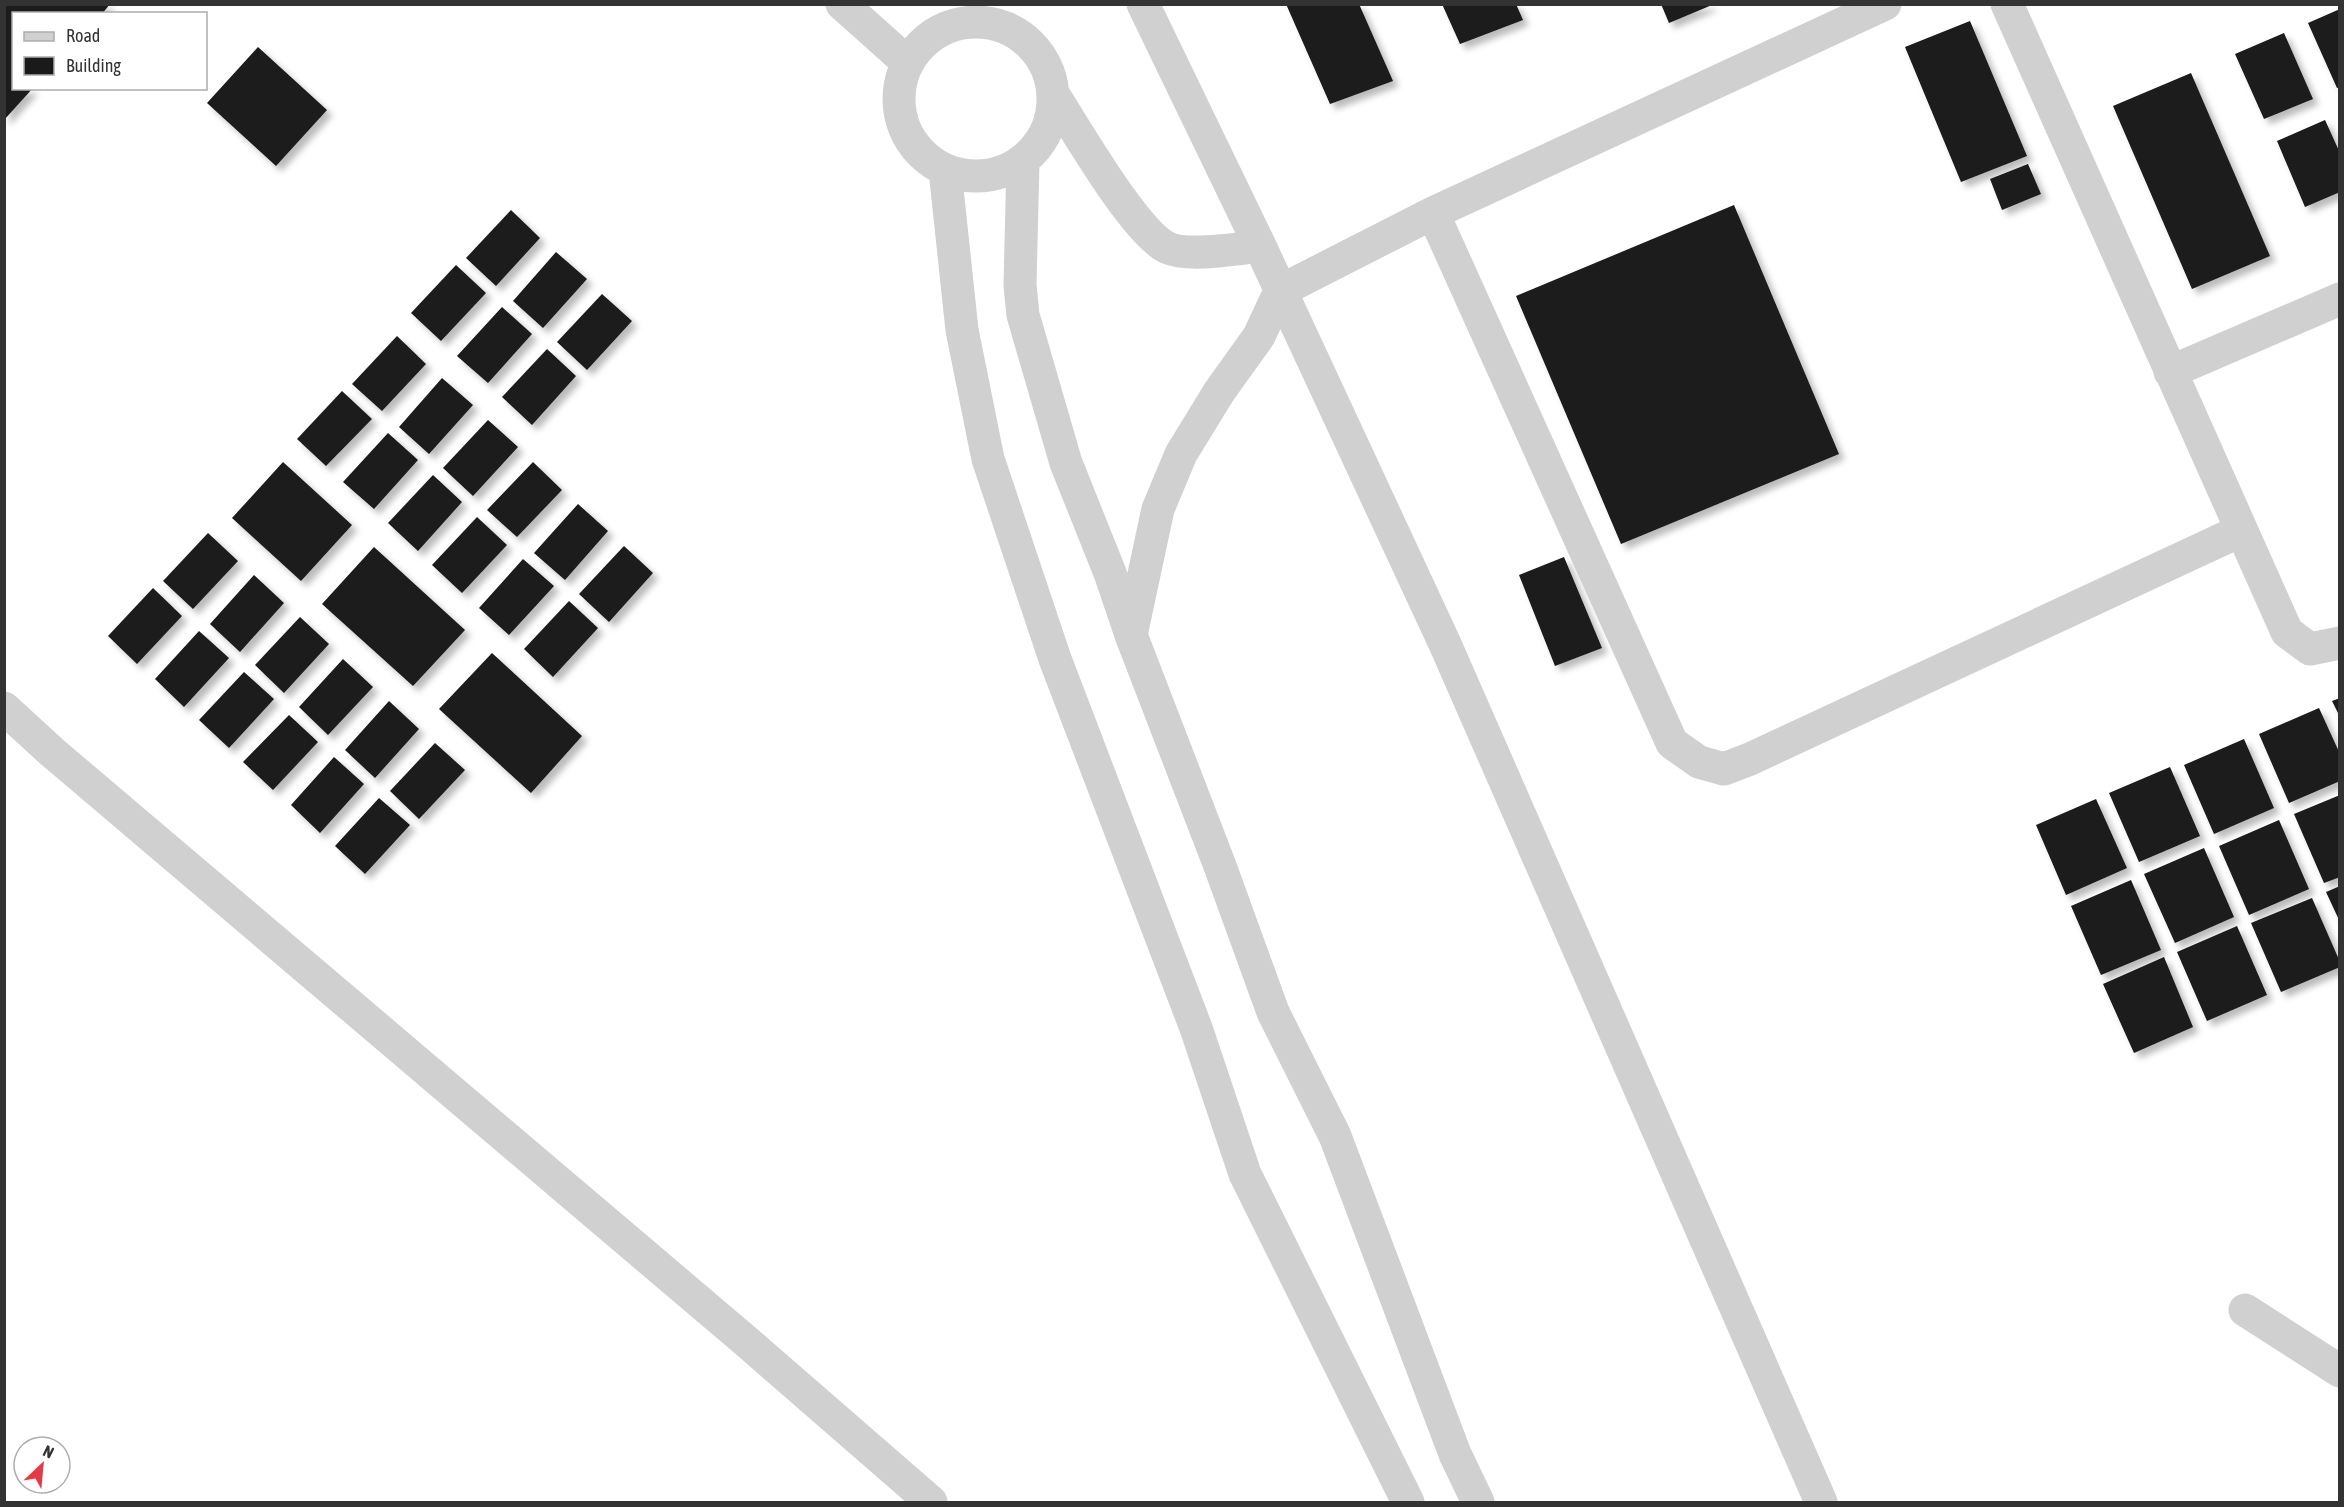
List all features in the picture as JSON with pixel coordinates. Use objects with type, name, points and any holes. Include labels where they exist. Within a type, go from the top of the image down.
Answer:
[{"type":"street","points":[[842,4],[907,62]]},
{"type":"street","points":[[1143,4],[1260,246],[1445,644],[1821,1503]]},
{"type":"street","points":[[1131,635],[1158,509],[1181,454],[1219,392],[1260,336],[1280,291],[1433,213],[1885,4]]},
{"type":"street","points":[[2007,4],[2287,632],[2310,649],[2340,643]]},
{"type":"street","points":[[1055,98],[1047,134],[1023,162],[985,177],[945,170],[912,144],[898,104],[907,62],[933,33],[969,21],[1003,16],[1041,56],[1055,98],[1138,223],[1168,248],[1200,253],[1260,246]]},
{"type":"street","points":[[1023,162],[1020,285],[1023,315],[1066,463],[1110,573],[1131,635],[1220,866],[1273,1012],[1335,1136],[1455,1454],[1478,1503]]},
{"type":"street","points":[[945,170],[962,330],[988,459],[1055,659],[1196,1028],[1245,1174],[1408,1503]]},
{"type":"street","points":[[1433,213],[1672,743],[1699,762],[1724,769],[1750,759],[2240,531]]},
{"type":"street","points":[[2170,372],[2340,299]]},
{"type":"street","points":[[4,708],[61,760],[747,1342],[932,1503]]},
{"type":"street","points":[[2245,1311],[2340,1371]]},
{"type":"building","points":[[4,4],[110,4],[104,12],[12,12],[12,90],[31,90],[4,120]]},
{"type":"building","points":[[1286,4],[1359,4],[1393,81],[1330,104]]},
{"type":"building","points":[[1442,4],[1516,4],[1523,20],[1460,44]]},
{"type":"building","points":[[1661,4],[1712,4],[1712,5],[1669,23]]},
{"type":"building","points":[[2340,9],[2340,87],[2337,88],[2308,23]]},
{"type":"building","points":[[1970,21],[2027,156],[1961,182],[1905,47]]},
{"type":"building","points":[[2284,33],[2313,99],[2264,119],[2235,54]]},
{"type":"building","points":[[258,47],[327,110],[276,166],[207,103]]},
{"type":"building","points":[[2191,73],[2270,256],[2192,289],[2113,106]]},
{"type":"building","points":[[2325,120],[2340,153],[2340,192],[2305,207],[2277,141]]},
{"type":"building","points":[[2028,164],[2041,194],[2002,210],[1990,179]]},
{"type":"building","points":[[1734,205],[1839,454],[1621,544],[1516,296]]},
{"type":"building","points":[[511,210],[540,238],[496,286],[466,258]]},
{"type":"building","points":[[556,252],[587,279],[543,328],[513,301]]},
{"type":"building","points":[[456,265],[486,293],[441,341],[411,313]]},
{"type":"building","points":[[602,294],[632,321],[587,370],[557,342]]},
{"type":"building","points":[[502,307],[532,334],[488,383],[457,356]]},
{"type":"building","points":[[397,336],[426,364],[382,411],[352,384]]},
{"type":"building","points":[[547,349],[576,376],[532,425],[502,397]]},
{"type":"building","points":[[442,378],[473,405],[429,454],[399,427]]},
{"type":"building","points":[[342,391],[372,419],[326,466],[297,439]]},
{"type":"building","points":[[488,420],[518,447],[473,496],[443,468]]},
{"type":"building","points":[[388,433],[418,460],[374,509],[343,482]]},
{"type":"building","points":[[283,462],[352,525],[301,581],[232,518]]},
{"type":"building","points":[[533,462],[562,490],[517,537],[487,510]]},
{"type":"building","points":[[433,475],[462,502],[418,551],[388,523]]},
{"type":"building","points":[[578,504],[608,531],[565,580],[534,553]]},
{"type":"building","points":[[477,517],[507,545],[462,593],[432,565]]},
{"type":"building","points":[[208,533],[238,561],[193,609],[163,581]]},
{"type":"building","points":[[624,546],[653,573],[609,622],[579,594]]},
{"type":"building","points":[[374,547],[465,630],[413,686],[322,604]]},
{"type":"building","points":[[1564,557],[1602,648],[1555,666],[1519,575]]},
{"type":"building","points":[[523,559],[554,586],[509,635],[479,608]]},
{"type":"building","points":[[254,575],[284,603],[240,652],[210,624]]},
{"type":"building","points":[[153,588],[182,616],[137,664],[108,636]]},
{"type":"building","points":[[569,601],[598,628],[553,677],[524,649]]},
{"type":"building","points":[[300,617],[329,644],[284,693],[255,665]]},
{"type":"building","points":[[199,631],[229,658],[184,707],[155,679]]},
{"type":"building","points":[[492,653],[582,736],[531,793],[439,709]]},
{"type":"building","points":[[343,659],[373,687],[328,735],[299,707]]},
{"type":"building","points":[[244,672],[274,699],[229,748],[199,720]]},
{"type":"building","points":[[2340,698],[2340,717],[2332,701]]},
{"type":"building","points":[[389,701],[419,729],[375,778],[345,750]]},
{"type":"building","points":[[2319,708],[2340,754],[2340,781],[2289,803],[2259,734]]},
{"type":"building","points":[[289,715],[318,742],[273,790],[243,762]]},
{"type":"building","points":[[2244,739],[2274,808],[2214,834],[2184,765]]},
{"type":"building","points":[[435,743],[465,770],[419,819],[390,791]]},
{"type":"building","points":[[334,757],[364,784],[320,833],[291,805]]},
{"type":"building","points":[[2170,767],[2200,836],[2139,862],[2109,793]]},
{"type":"building","points":[[2340,795],[2340,877],[2324,883],[2294,814]]},
{"type":"building","points":[[379,798],[410,825],[365,874],[335,846]]},
{"type":"building","points":[[2096,799],[2127,868],[2066,895],[2036,825]]},
{"type":"building","points":[[2279,820],[2309,889],[2249,915],[2219,846]]},
{"type":"building","points":[[2204,848],[2234,917],[2175,943],[2144,874]]},
{"type":"building","points":[[2131,880],[2161,950],[2101,975],[2071,906]]},
{"type":"building","points":[[2340,886],[2340,922],[2326,892]]},
{"type":"building","points":[[2312,898],[2340,962],[2340,967],[2281,992],[2251,923]]},
{"type":"building","points":[[2237,926],[2267,995],[2207,1021],[2177,952]]},
{"type":"building","points":[[2164,957],[2193,1027],[2134,1053],[2103,984]]}]
